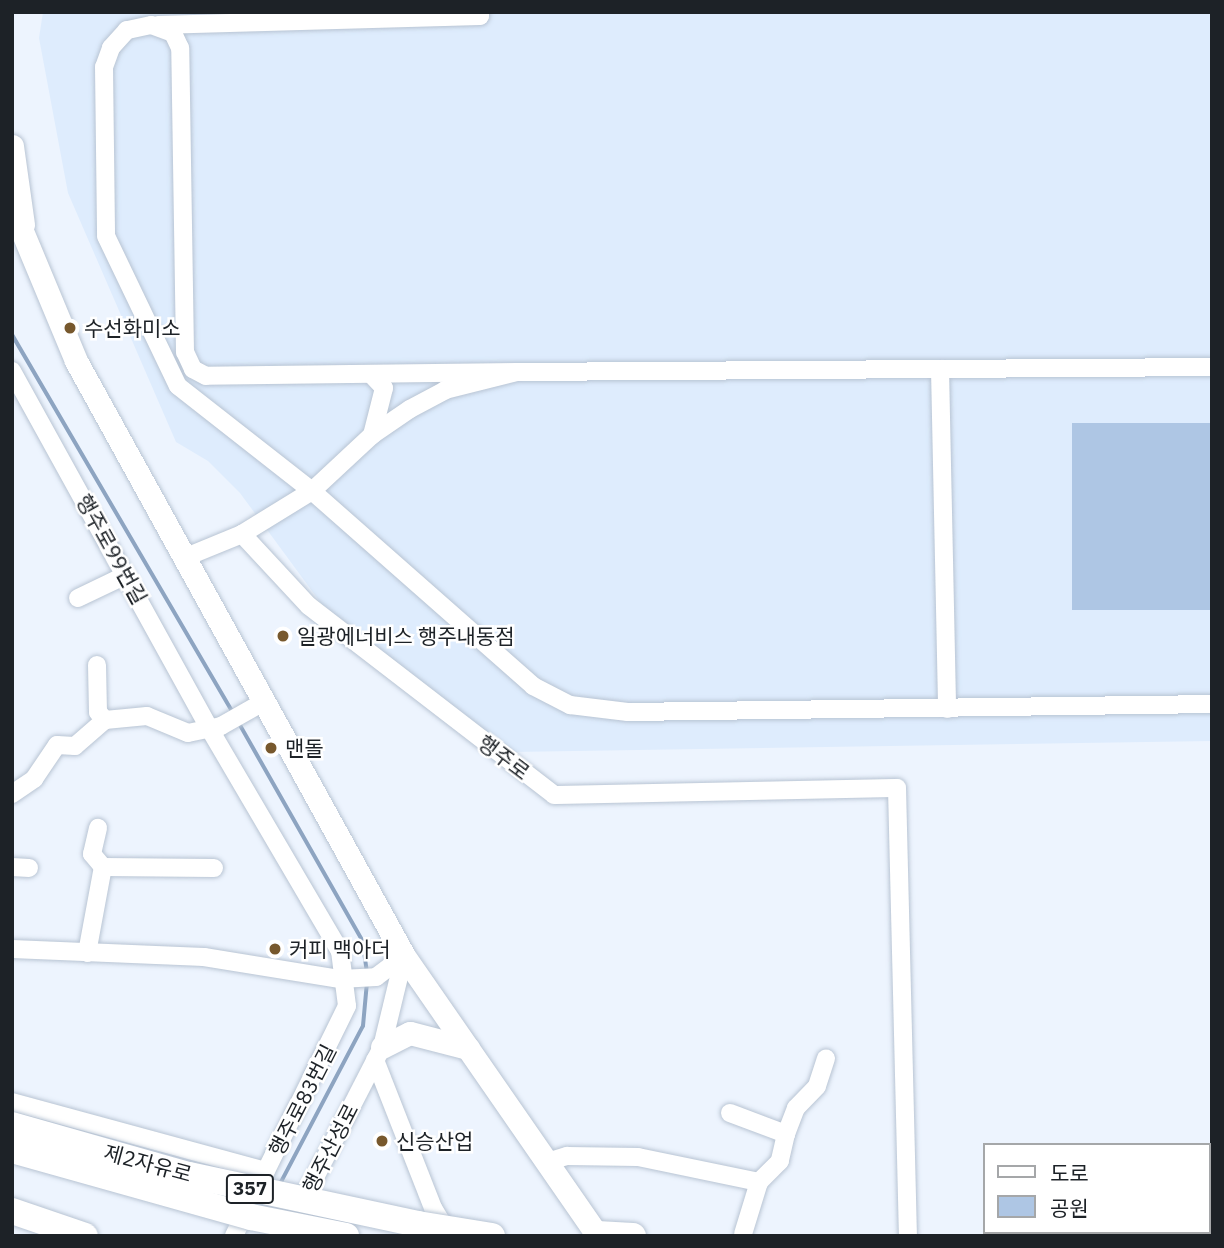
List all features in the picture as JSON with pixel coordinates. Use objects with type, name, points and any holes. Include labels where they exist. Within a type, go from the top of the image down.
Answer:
[{"type":"highway","name":"제2자유로","points":[[12,1125],[189,1175],[418,1224],[492,1236]]},
{"type":"highway","name":"제2자유로","points":[[12,1150],[251,1217],[346,1236]]},
{"type":"highway","points":[[12,1211],[85,1236]]},
{"type":"highway","points":[[597,1235],[634,1236]]},
{"type":"main road","points":[[12,146],[26,245]]},
{"type":"main road","points":[[12,207],[26,245]]},
{"type":"main road","points":[[12,216],[76,362],[186,557],[258,705],[404,956],[597,1235]]},
{"type":"main road","points":[[379,1054],[410,1032],[434,1035],[468,1048]]},
{"type":"street","points":[[480,12],[480,16],[416,14],[169,18],[127,30],[111,48],[104,67],[106,236],[178,386],[312,491],[533,686],[570,705],[628,712],[1212,704]]},
{"type":"street","points":[[151,25],[173,33],[180,48],[185,352],[193,369],[206,376],[1212,367]]},
{"type":"street","points":[[940,369],[947,709]]},
{"type":"street","name":"행주로99번길","points":[[12,371],[215,727]]},
{"type":"street","points":[[186,557],[242,534],[312,491],[372,435],[445,390],[517,372]]},
{"type":"street","points":[[371,374],[384,388],[372,435]]},
{"type":"street","name":"행주로","points":[[242,534],[309,606],[554,795],[897,788],[908,1236]]},
{"type":"street","points":[[78,598],[126,575]]},
{"type":"street","points":[[97,665],[98,712],[105,720]]},
{"type":"street","points":[[12,794],[34,779],[57,745],[75,746],[105,720],[147,716],[188,733],[215,727],[258,705]]},
{"type":"street","name":"행주로83번길","points":[[12,1102],[266,1171],[338,1029],[347,1006],[346,979],[340,951],[215,727]]},
{"type":"street","points":[[87,953],[103,867],[92,853],[98,828]]},
{"type":"street","points":[[103,867],[214,868]]},
{"type":"street","points":[[12,949],[204,957],[346,979],[376,977],[404,956]]},
{"type":"street","name":"행주산성로","points":[[285,1236],[379,1054],[404,956]]},
{"type":"street","name":"행주산성로","points":[[379,1054],[433,1208],[450,1236]]},
{"type":"street","points":[[743,1234],[759,1182],[780,1161],[796,1108],[817,1086],[826,1058]]},
{"type":"street","points":[[730,1113],[786,1134]]},
{"type":"street","points":[[547,1162],[567,1156],[638,1157],[759,1182]]},
{"type":"street","points":[[234,1236],[266,1171]]},
{"type":"shaded area","points":[[43,12],[1212,12],[1212,741],[511,752],[337,625],[240,493],[208,461],[176,442],[68,193],[39,38]]},
{"type":"green space","points":[[1072,423],[1212,423],[1212,610],[1072,610]]},
{"type":"waterway","points":[[12,334],[232,711]]},
{"type":"waterway","points":[[238,721],[363,941],[367,971]]},
{"type":"waterway","points":[[280,1184],[363,1026],[367,982]]},
{"type":"place","name":"수선화미소","points":[[70,328]]},
{"type":"place","name":"일광에너비스 행주내동점","points":[[283,636]]},
{"type":"place","name":"맨돌","points":[[271,748]]},
{"type":"place","name":"커피 맥아더","points":[[275,949]]},
{"type":"place","name":"신승산업","points":[[382,1141]]}]
